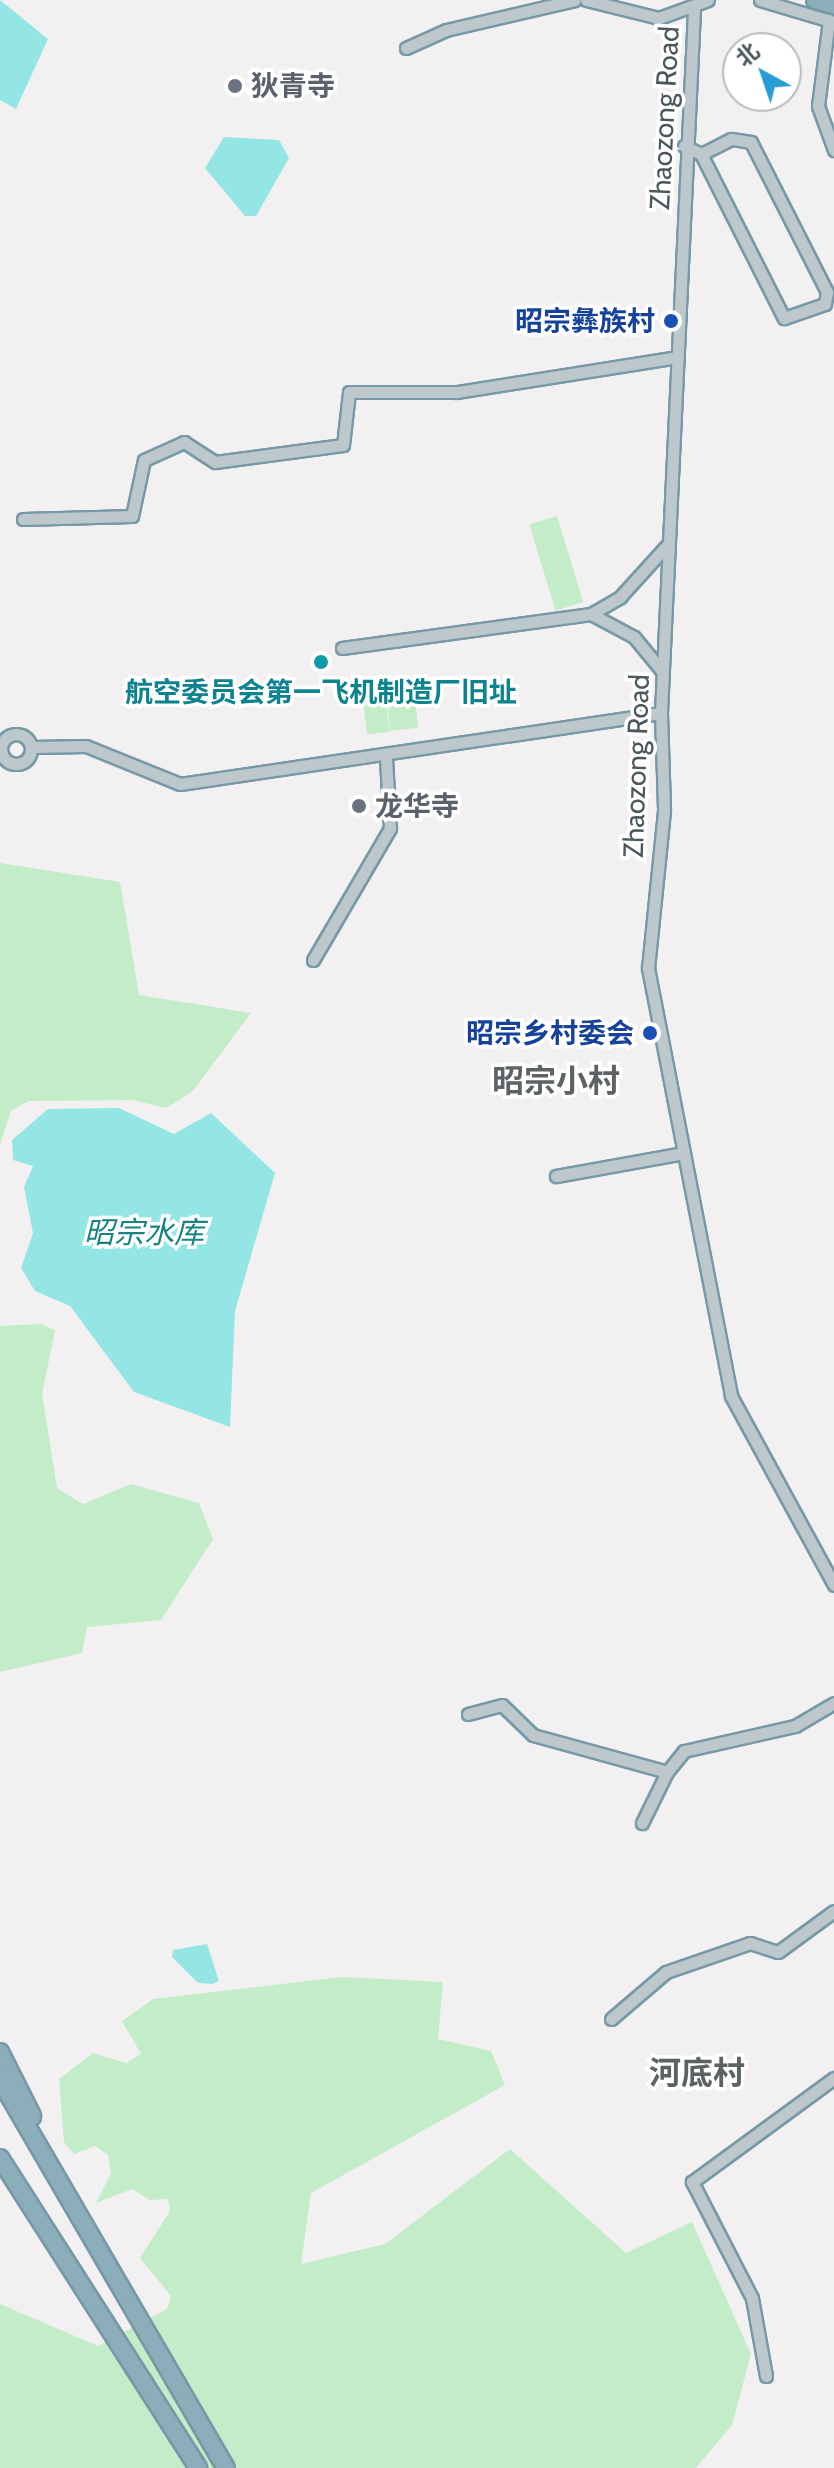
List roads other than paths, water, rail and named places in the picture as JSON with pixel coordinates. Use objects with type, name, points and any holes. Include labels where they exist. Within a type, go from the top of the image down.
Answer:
[{"type":"highway","points":[[815,0],[832,16]]},
{"type":"highway","points":[[0,2052],[150,2336]]},
{"type":"highway","points":[[0,2080],[226,2468]]},
{"type":"highway","points":[[0,2158],[198,2468]]},
{"type":"street","points":[[406,48],[446,30],[575,0]]},
{"type":"street","points":[[586,0],[659,18],[694,10],[708,0]]},
{"type":"street","points":[[760,0],[832,16],[818,106],[834,150]]},
{"type":"street","name":"Zhaozong Road","points":[[694,10],[684,146],[661,713],[664,811],[648,968],[731,1396],[834,1585]]},
{"type":"street","points":[[684,146],[701,154],[784,318],[825,304],[827,292],[748,139],[701,154]]},
{"type":"street","points":[[23,519],[132,516],[144,460],[184,442],[215,462],[343,445],[349,392],[457,392],[677,357]]},
{"type":"street","points":[[342,648],[591,614],[620,597],[668,543]]},
{"type":"street","points":[[591,614],[634,637],[663,672]]},
{"type":"street","points":[[0,730],[13,734],[32,747],[86,746],[180,784],[386,758],[661,713]]},
{"type":"street","points":[[13,734],[3,756],[27,761],[32,747]]},
{"type":"street","points":[[313,960],[390,828],[386,758]]},
{"type":"street","points":[[556,1176],[684,1153]]},
{"type":"street","points":[[642,1823],[667,1772],[684,1751],[795,1726],[834,1703]]},
{"type":"street","points":[[468,1714],[502,1705],[533,1735],[667,1772]]},
{"type":"street","points":[[611,2019],[666,1972],[750,1943],[778,1952],[834,1911]]},
{"type":"street","points":[[766,2376],[752,2298],[692,2182],[834,2078]]},
{"type":"water","points":[[0,0],[48,39],[16,109],[0,100]]},
{"type":"water","points":[[224,137],[279,140],[289,158],[256,216],[245,216],[205,168]]},
{"type":"water","name":"昭宗水库","points":[[119,1108],[174,1134],[211,1113],[275,1173],[235,1311],[230,1427],[134,1392],[70,1306],[35,1291],[21,1268],[33,1233],[24,1187],[33,1166],[13,1160],[12,1140],[48,1109]]},
{"type":"water","points":[[207,1944],[219,1981],[212,1984],[198,1983],[172,1957],[173,1950]]},
{"type":"place","name":"狄青寺","points":[[235,86]]},
{"type":"place","name":"昭宗彝族村","points":[[671,321]]},
{"type":"place","name":"航空委员会第一飞机制造厂旧址","points":[[321,662]]},
{"type":"place","name":"龙华寺","points":[[359,806]]},
{"type":"place","name":"昭宗乡村委会","points":[[650,1033]]},
{"type":"district","name":"昭宗小村","points":[[556,1081]]},
{"type":"district","name":"河底村","points":[[697,2073]]}]
